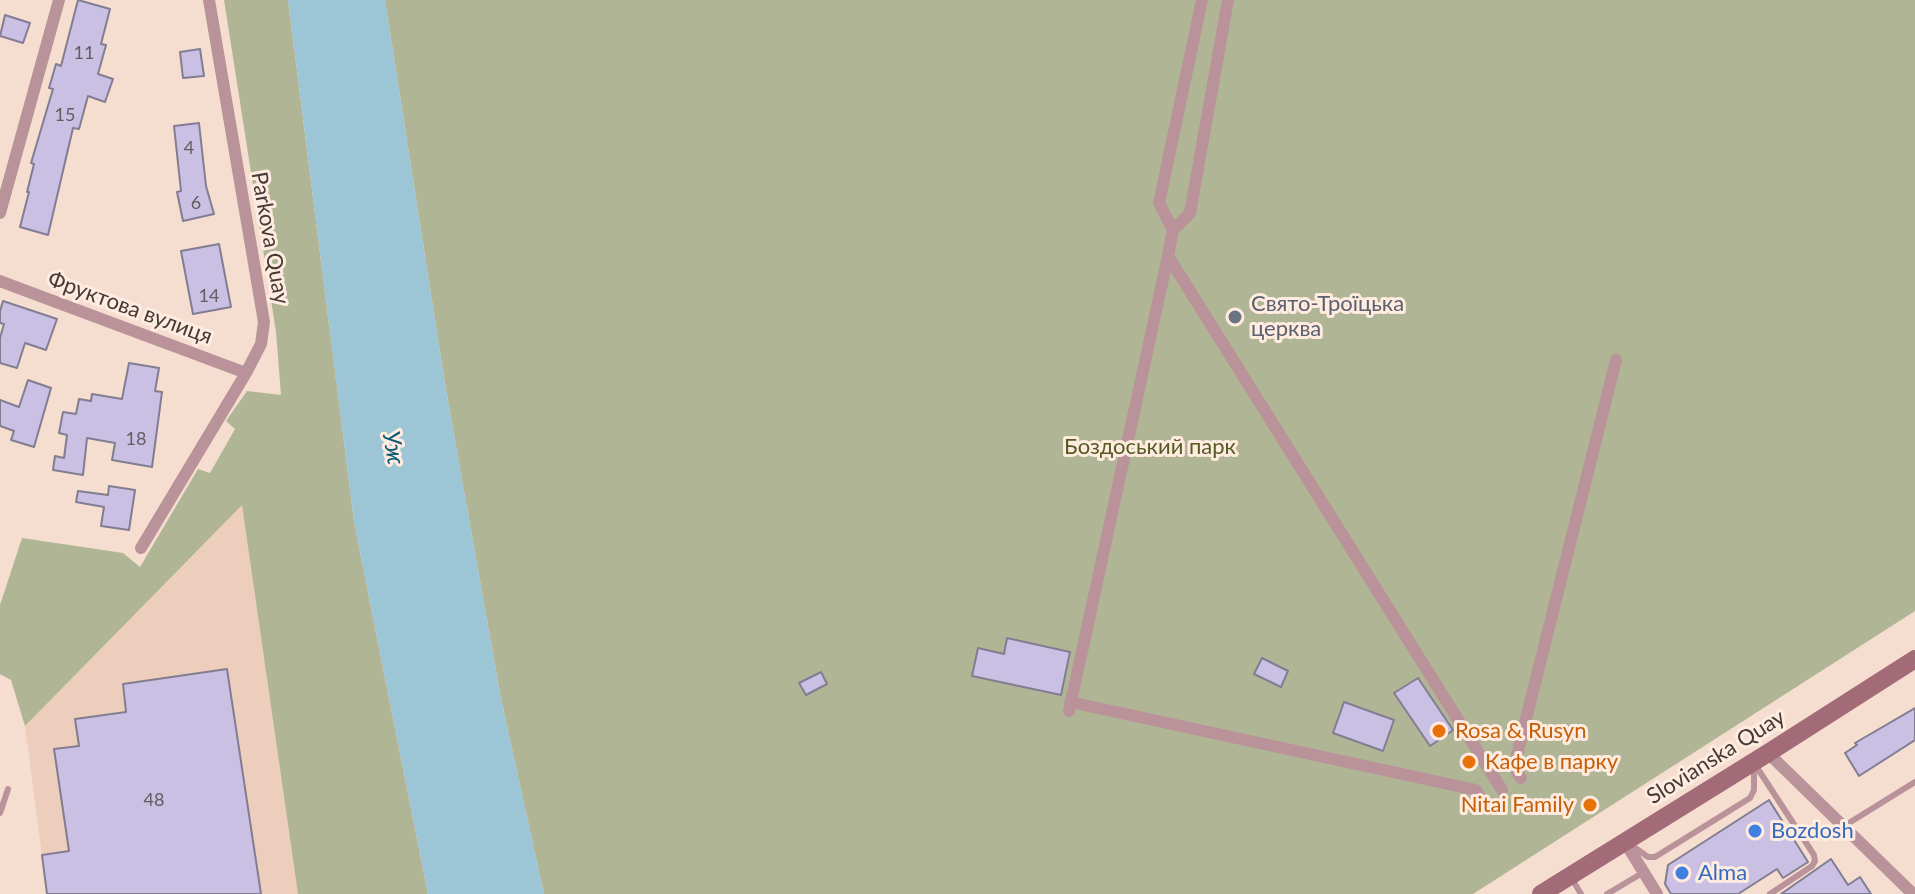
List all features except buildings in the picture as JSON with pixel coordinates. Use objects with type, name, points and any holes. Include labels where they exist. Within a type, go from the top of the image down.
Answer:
[{"type":"street","points":[[0,213],[59,0]]},
{"type":"street","name":"Parkova Quay","points":[[141,548],[246,373],[261,344],[264,322],[209,0]]},
{"type":"street","points":[[1173,230],[1159,203],[1202,0]]},
{"type":"street","points":[[1228,0],[1190,213],[1173,230],[1070,706],[1476,790],[1483,802]]},
{"type":"street","points":[[1168,256],[1502,790]]},
{"type":"street","name":"Фруктова вулиця","points":[[0,281],[246,373]]},
{"type":"street","points":[[1521,778],[1514,767],[1616,360]]},
{"type":"street","name":"Slovianska Quay","points":[[1541,894],[1915,659]]},
{"type":"street","points":[[1761,758],[1844,826],[1913,894]]},
{"type":"street","points":[[1625,842],[1657,894]]},
{"type":"lane","points":[[1625,842],[1651,858],[1679,842],[1750,798],[1761,758]]},
{"type":"lane","points":[[1761,758],[1814,855],[1812,866],[1769,894]]},
{"type":"lane","points":[[1844,826],[1915,782]]},
{"type":"lane","points":[[0,813],[8,789]]},
{"type":"lane","points":[[1607,894],[1644,872]]},
{"type":"lane","points":[[1570,876],[1581,894]]},
{"type":"shaded area","points":[[242,504],[298,894],[47,894],[25,726]]},
{"type":"green space","points":[[224,0],[288,0],[354,522],[428,894],[298,894],[242,505],[25,726],[11,680],[0,674],[0,605],[22,538],[123,553],[140,567],[198,469],[210,473],[235,429],[226,421],[247,391],[281,395],[276,332]]},
{"type":"green space","name":"Боздоський парк","points":[[385,0],[1915,0],[1915,611],[1473,894],[544,894],[501,699],[445,384]]},
{"type":"water","name":"Уж","points":[[288,0],[385,0],[445,384],[501,699],[544,894],[428,894],[354,522]]},
{"type":"place","name":"Свято-Троїцька церква","points":[[1235,317]]},
{"type":"place","name":"Rosa & Rusyn","points":[[1439,731]]},
{"type":"place","name":"Кафе в парку","points":[[1469,762]]},
{"type":"place","name":"Nitai Family","points":[[1590,805]]},
{"type":"place","name":"Bozdosh","points":[[1755,831]]},
{"type":"place","name":"Alma","points":[[1682,873]]}]
